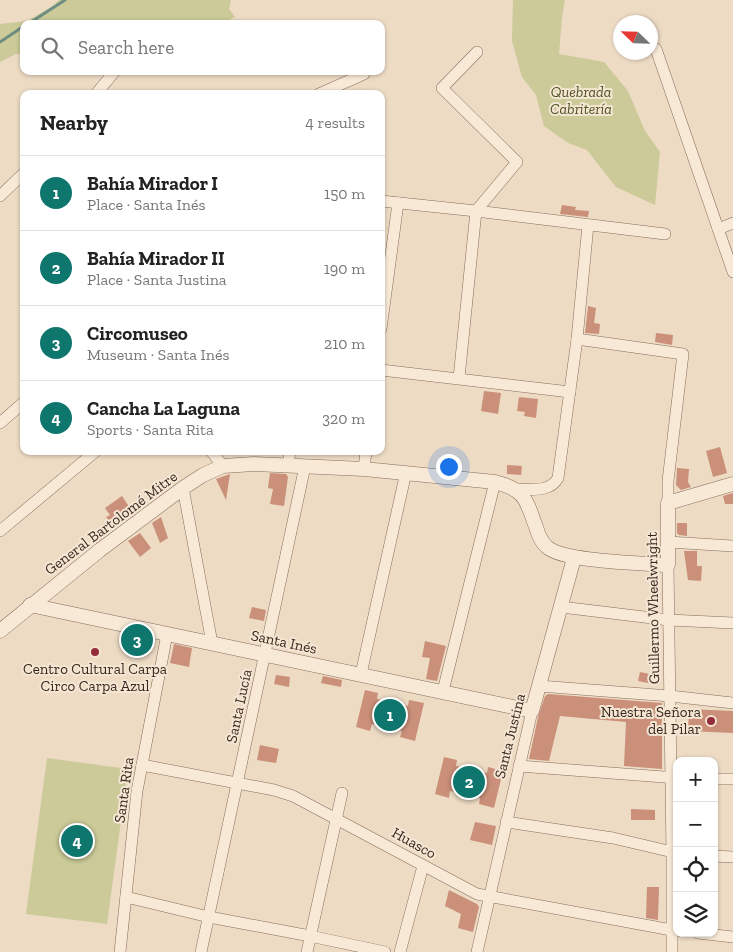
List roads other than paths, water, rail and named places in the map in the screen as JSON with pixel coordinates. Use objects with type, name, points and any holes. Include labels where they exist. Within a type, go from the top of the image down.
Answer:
[{"type":"street","points":[[460,378],[476,211],[517,162],[442,88],[477,52]]},
{"type":"street","points":[[658,55],[733,272]]},
{"type":"street","points":[[99,90],[112,75]]},
{"type":"street","points":[[328,90],[362,75]]},
{"type":"street","points":[[0,196],[20,177]]},
{"type":"street","points":[[385,201],[665,234]]},
{"type":"street","points":[[385,299],[398,203]]},
{"type":"street","points":[[718,229],[733,223]]},
{"type":"street","points":[[385,370],[570,392],[588,225]]},
{"type":"street","name":"Guillermo Wheelwright","points":[[577,339],[683,354],[668,481],[670,696],[673,758]]},
{"type":"street","name":"General Bartolomé Mitre","points":[[0,631],[100,550],[203,475],[223,466],[254,464],[289,458],[305,466],[406,472],[495,482],[514,489],[551,487],[558,478],[570,392]]},
{"type":"street","points":[[0,423],[20,406]]},
{"type":"street","points":[[0,531],[91,455]]},
{"type":"street","points":[[214,455],[223,466]]},
{"type":"street","points":[[364,469],[366,455]]},
{"type":"street","name":"Santa Lucía","points":[[201,952],[305,466]]},
{"type":"street","points":[[361,674],[406,472]]},
{"type":"street","points":[[443,691],[495,482]]},
{"type":"street","points":[[668,502],[733,484]]},
{"type":"street","points":[[184,488],[212,642]]},
{"type":"street","points":[[514,489],[526,501],[542,541],[548,548],[558,554],[574,558],[668,565]]},
{"type":"street","points":[[668,542],[733,546]]},
{"type":"street","name":"Santa Justina","points":[[477,952],[532,711],[574,558]]},
{"type":"street","name":"Santa Inés","points":[[30,606],[212,642],[532,711]]},
{"type":"street","points":[[561,607],[669,620],[733,623]]},
{"type":"street","name":"Santa Rita","points":[[120,952],[137,791],[167,634]]},
{"type":"street","points":[[539,686],[733,703]]},
{"type":"street","name":"Huasco","points":[[142,765],[274,790],[293,796],[477,894],[673,931]]},
{"type":"street","points":[[519,766],[673,778]]},
{"type":"street","points":[[718,778],[733,779]]},
{"type":"street","points":[[309,946],[342,794]]},
{"type":"street","name":"Guillermo Wheelwright","points":[[674,802],[675,847]]},
{"type":"street","points":[[506,822],[614,838],[673,853]]},
{"type":"street","points":[[718,856],[733,857]]},
{"type":"street","points":[[400,952],[423,866]]},
{"type":"street","points":[[126,897],[209,917],[309,946],[385,952]]},
{"type":"street","points":[[718,935],[733,936]]},
{"type":"street","name":"Guillermo Wheelwright","points":[[672,952],[674,937]]},
{"type":"waterway","name":"Quebrada Cabritería","points":[[34,20],[65,0]]},
{"type":"waterway","name":"Quebrada Cabritería","points":[[0,42],[20,29]]},
{"type":"place","name":"Circomuseo","points":[[137,640]]},
{"type":"place","name":"Centro Cultural Carpa Circo Carpa Azul","points":[[95,652]]},
{"type":"place","name":"Bahía Mirador I","points":[[390,715]]},
{"type":"place","name":"Nuestra Señora del Pilar","points":[[711,721]]},
{"type":"place","name":"Bahía Mirador II","points":[[469,782]]},
{"type":"place","name":"Cancha La Laguna","points":[[77,841]]}]
